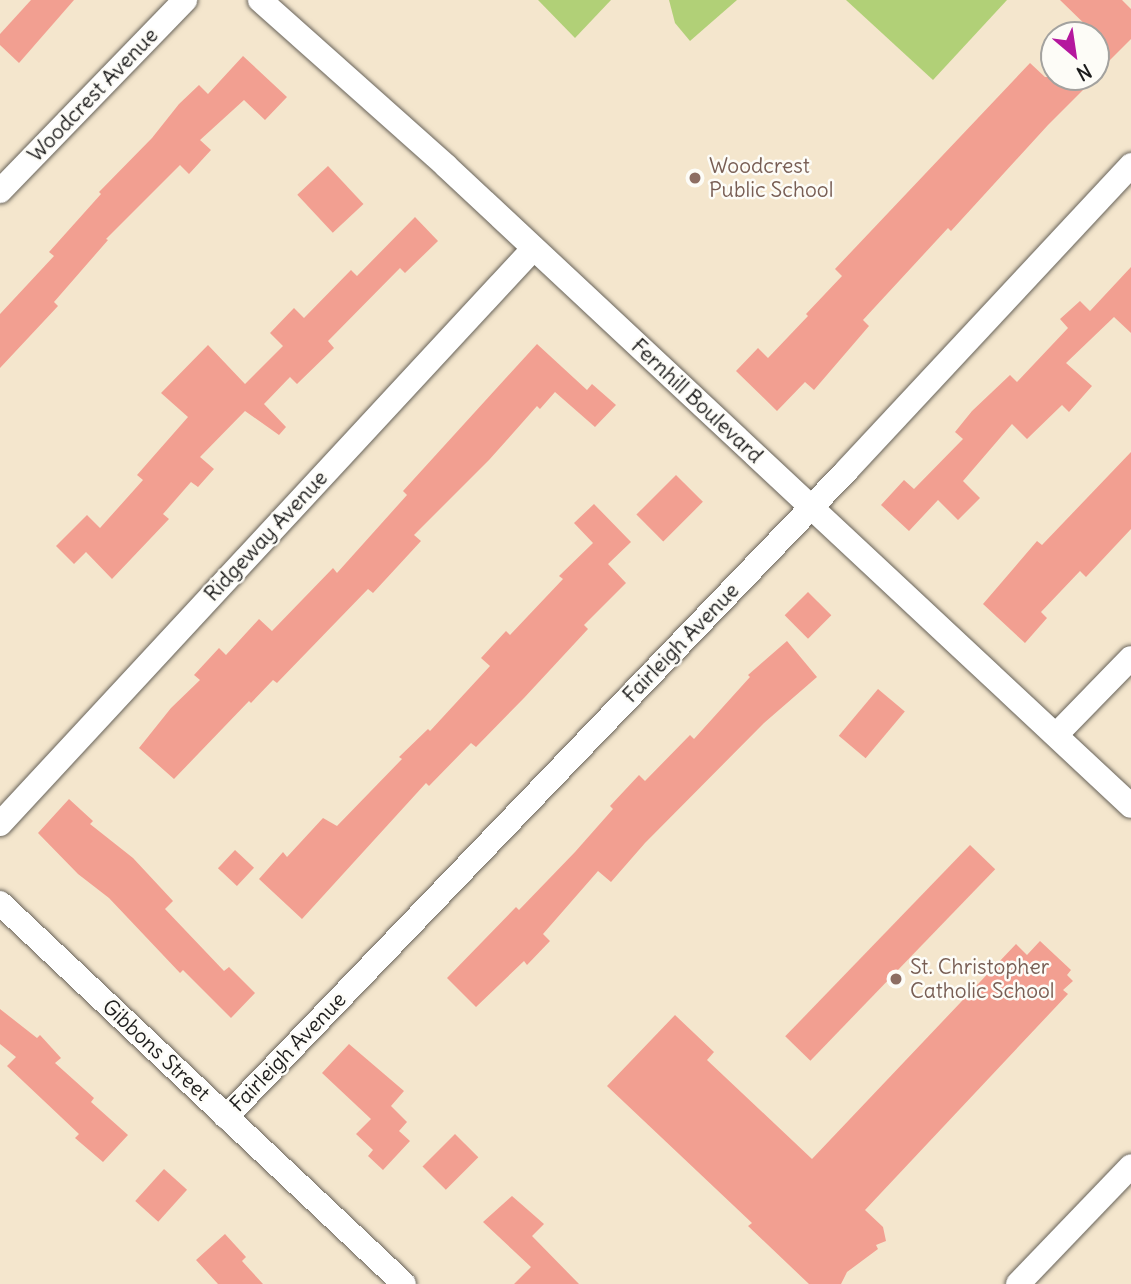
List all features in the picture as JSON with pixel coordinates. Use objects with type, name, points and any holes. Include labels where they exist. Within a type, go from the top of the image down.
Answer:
[{"type":"street","name":"Woodcrest Avenue","points":[[0,191],[185,0]]},
{"type":"street","name":"Fernhill Boulevard","points":[[260,0],[446,166],[1131,806]]},
{"type":"street","name":"Fairleigh Avenue","points":[[226,1117],[812,506],[1131,165]]},
{"type":"street","name":"Ridgeway Avenue","points":[[0,824],[533,249]]},
{"type":"street","points":[[1056,735],[1131,658]]},
{"type":"street","name":"Gibbons Street","points":[[0,903],[404,1284]]},
{"type":"street","points":[[1018,1284],[1131,1166]]},
{"type":"green space","points":[[538,0],[611,0],[575,38]]},
{"type":"green space","points":[[669,0],[737,0],[690,41],[675,23]]},
{"type":"green space","points":[[846,0],[1007,0],[933,80]]},
{"type":"building","points":[[31,0],[74,0],[19,63],[0,45],[0,34]]},
{"type":"building","points":[[1060,0],[1122,0],[1131,9],[1131,39],[1110,60],[1110,21],[1082,21]]},
{"type":"building","points":[[243,56],[287,97],[265,120],[244,100],[200,140],[211,150],[189,174],[180,165],[106,239],[108,240],[54,302],[58,306],[0,368],[0,314],[54,256],[49,252],[101,194],[99,192],[152,138],[179,104],[199,85],[208,94]]},
{"type":"building","points":[[1030,63],[1040,72],[1040,91],[1082,91],[951,231],[948,228],[863,320],[869,326],[814,390],[805,382],[777,411],[736,371],[758,348],[768,358],[842,276],[835,269]]},
{"type":"building","points":[[328,166],[363,204],[333,233],[297,195]]},
{"type":"building","points":[[415,217],[438,241],[405,273],[400,268],[328,341],[334,348],[297,384],[290,377],[264,404],[286,427],[279,435],[245,411],[200,457],[214,469],[198,487],[191,482],[163,514],[169,519],[112,579],[86,552],[74,564],[56,546],[87,515],[100,528],[143,480],[137,475],[188,417],[161,393],[208,345],[245,384],[283,346],[270,333],[294,308],[304,318],[351,270],[357,276]]},
{"type":"building","points":[[1131,267],[1131,333],[1114,317],[1066,363],[1092,386],[1069,412],[1062,405],[1027,439],[1012,424],[963,481],[980,498],[958,520],[938,500],[909,531],[881,505],[904,480],[914,489],[963,439],[955,432],[972,411],[1010,375],[1017,382],[1068,328],[1060,319],[1080,301],[1090,311]]},
{"type":"building","points":[[537,344],[587,390],[592,384],[616,405],[595,427],[555,392],[540,409],[537,406],[489,460],[414,535],[421,541],[373,593],[368,589],[277,683],[273,680],[251,703],[249,701],[174,779],[139,748],[171,708],[200,680],[194,675],[219,648],[226,655],[259,619],[272,631],[333,568],[337,573],[407,495],[403,491]]},
{"type":"building","points":[[1131,452],[1131,529],[1086,577],[1080,571],[1041,612],[1047,618],[1025,643],[983,604],[1037,541],[1042,545]]},
{"type":"building","points":[[676,475],[703,502],[663,541],[636,515]]},
{"type":"building","points":[[594,504],[631,542],[608,564],[626,583],[584,625],[588,629],[524,698],[476,747],[471,743],[429,786],[426,783],[302,919],[259,879],[283,852],[287,857],[323,818],[337,826],[402,759],[399,757],[428,729],[430,731],[490,666],[481,658],[506,631],[510,635],[563,579],[559,576],[593,543],[574,523]]},
{"type":"building","points":[[808,592],[831,615],[808,639],[785,615]]},
{"type":"building","points":[[787,641],[817,677],[764,723],[645,843],[611,882],[598,871],[543,934],[550,941],[527,965],[524,961],[476,1007],[447,978],[516,907],[519,910],[575,852],[613,809],[610,806],[639,775],[645,781],[690,735],[694,739],[750,677],[748,675]]},
{"type":"building","points":[[878,689],[905,711],[866,758],[839,736]]},
{"type":"building","points":[[69,799],[93,821],[90,824],[133,858],[173,901],[165,909],[224,971],[229,967],[255,993],[231,1018],[183,970],[180,973],[109,898],[78,874],[38,833]]},
{"type":"building","points":[[970,845],[995,869],[810,1061],[785,1036]]},
{"type":"building","points":[[235,850],[254,868],[237,886],[218,868]]},
{"type":"building","points":[[1040,941],[1071,970],[1067,975],[1073,981],[1063,990],[1068,994],[865,1210],[883,1227],[886,1241],[876,1245],[878,1249],[847,1272],[841,1284],[809,1284],[748,1226],[752,1223],[607,1086],[675,1015],[714,1052],[707,1060],[812,1159],[1016,944],[1027,955]]},
{"type":"building","points":[[0,1009],[37,1038],[40,1035],[61,1058],[55,1063],[94,1098],[91,1102],[128,1135],[103,1162],[75,1138],[79,1134],[7,1066],[16,1057],[0,1044]]},
{"type":"building","points":[[349,1044],[404,1091],[391,1106],[407,1122],[399,1131],[410,1141],[383,1170],[368,1156],[373,1150],[356,1134],[371,1119],[322,1073]]},
{"type":"building","points":[[455,1134],[478,1157],[446,1190],[422,1167]]},
{"type":"building","points":[[164,1169],[187,1190],[158,1222],[135,1201]]},
{"type":"building","points":[[512,1196],[544,1224],[532,1236],[579,1284],[514,1284],[531,1267],[483,1222]]},
{"type":"building","points":[[225,1234],[246,1257],[242,1261],[263,1284],[218,1284],[196,1260]]},
{"type":"place","name":"Woodcrest Public School","points":[[695,178]]},
{"type":"place","name":"St. Christopher Catholic School","points":[[896,979]]}]
